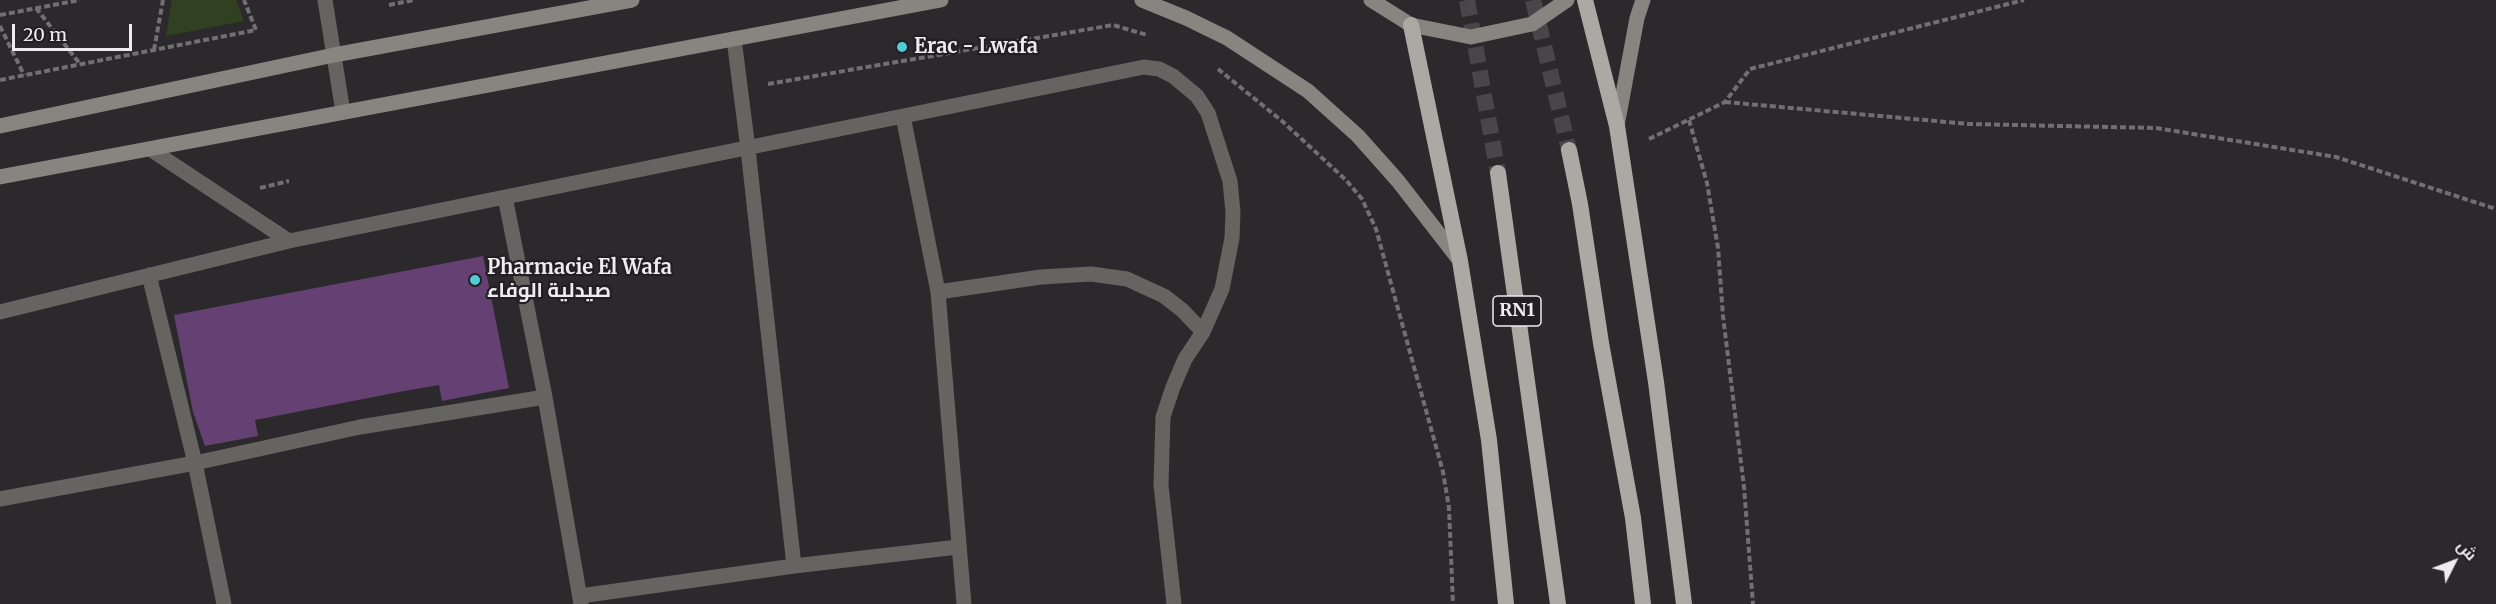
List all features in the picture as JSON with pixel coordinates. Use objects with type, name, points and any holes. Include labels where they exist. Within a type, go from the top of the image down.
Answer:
[{"type":"highway","points":[[1585,0],[1617,126],[1656,382],[1684,604]]},
{"type":"highway","points":[[1411,25],[1460,261],[1489,441],[1506,604]]},
{"type":"highway","points":[[1569,150],[1633,518],[1643,604]]},
{"type":"highway","name":"RN1","points":[[1498,173],[1558,604]]},
{"type":"main road","points":[[0,126],[334,55],[632,0]]},
{"type":"main road","points":[[0,177],[941,0]]},
{"type":"main road","points":[[1142,0],[1227,38],[1308,91],[1358,136],[1398,181],[1460,261]]},
{"type":"main road","points":[[1371,0],[1411,25],[1471,37],[1532,24],[1567,0]]},
{"type":"main road","points":[[1617,126],[1637,18],[1643,0]]},
{"type":"street","points":[[325,0],[343,112]]},
{"type":"street","points":[[734,39],[794,566]]},
{"type":"street","points":[[0,312],[289,241],[1144,67],[1159,69],[1173,76],[1197,96],[1208,113],[1230,181],[1233,212],[1222,289],[1203,332],[1185,359],[1163,417],[1161,485],[1174,604]]},
{"type":"street","points":[[903,116],[938,292],[964,604]]},
{"type":"street","points":[[150,149],[289,241]]},
{"type":"street","points":[[505,197],[545,397],[580,600],[794,566],[958,547]]},
{"type":"street","points":[[938,292],[1041,277],[1091,274],[1127,279],[1164,296],[1182,310],[1203,332]]},
{"type":"street","points":[[149,275],[195,463],[224,604]]},
{"type":"street","points":[[0,499],[195,463],[360,427],[545,397]]},
{"type":"path","points":[[0,15],[80,0]]},
{"type":"path","points":[[154,50],[163,0]]},
{"type":"path","points":[[0,80],[256,30],[244,0]]},
{"type":"path","points":[[389,5],[414,0]]},
{"type":"path","points":[[1621,152],[1725,102],[1750,69],[2024,0]]},
{"type":"path","points":[[36,8],[80,64]]},
{"type":"path","points":[[0,26],[24,75]]},
{"type":"path","points":[[1725,102],[1969,124],[2156,128],[2336,157],[2496,209]]},
{"type":"path","points":[[1689,120],[1707,183],[1718,248],[1723,316],[1744,487],[1753,604]]},
{"type":"green space","points":[[172,0],[236,0],[244,21],[166,36]]},
{"type":"building","points":[[483,256],[509,388],[442,401],[439,385],[399,392],[255,420],[258,436],[205,446],[193,412],[174,315]]},
{"type":"tunnel","points":[[1467,0],[1498,173]]},
{"type":"tunnel","points":[[1533,0],[1569,150]]},
{"type":"place","name":"Erac - Lwafa","points":[[902,47]]},
{"type":"place","name":"Pharmacie El Wafa صيدلية الوفاء","points":[[475,280]]}]
